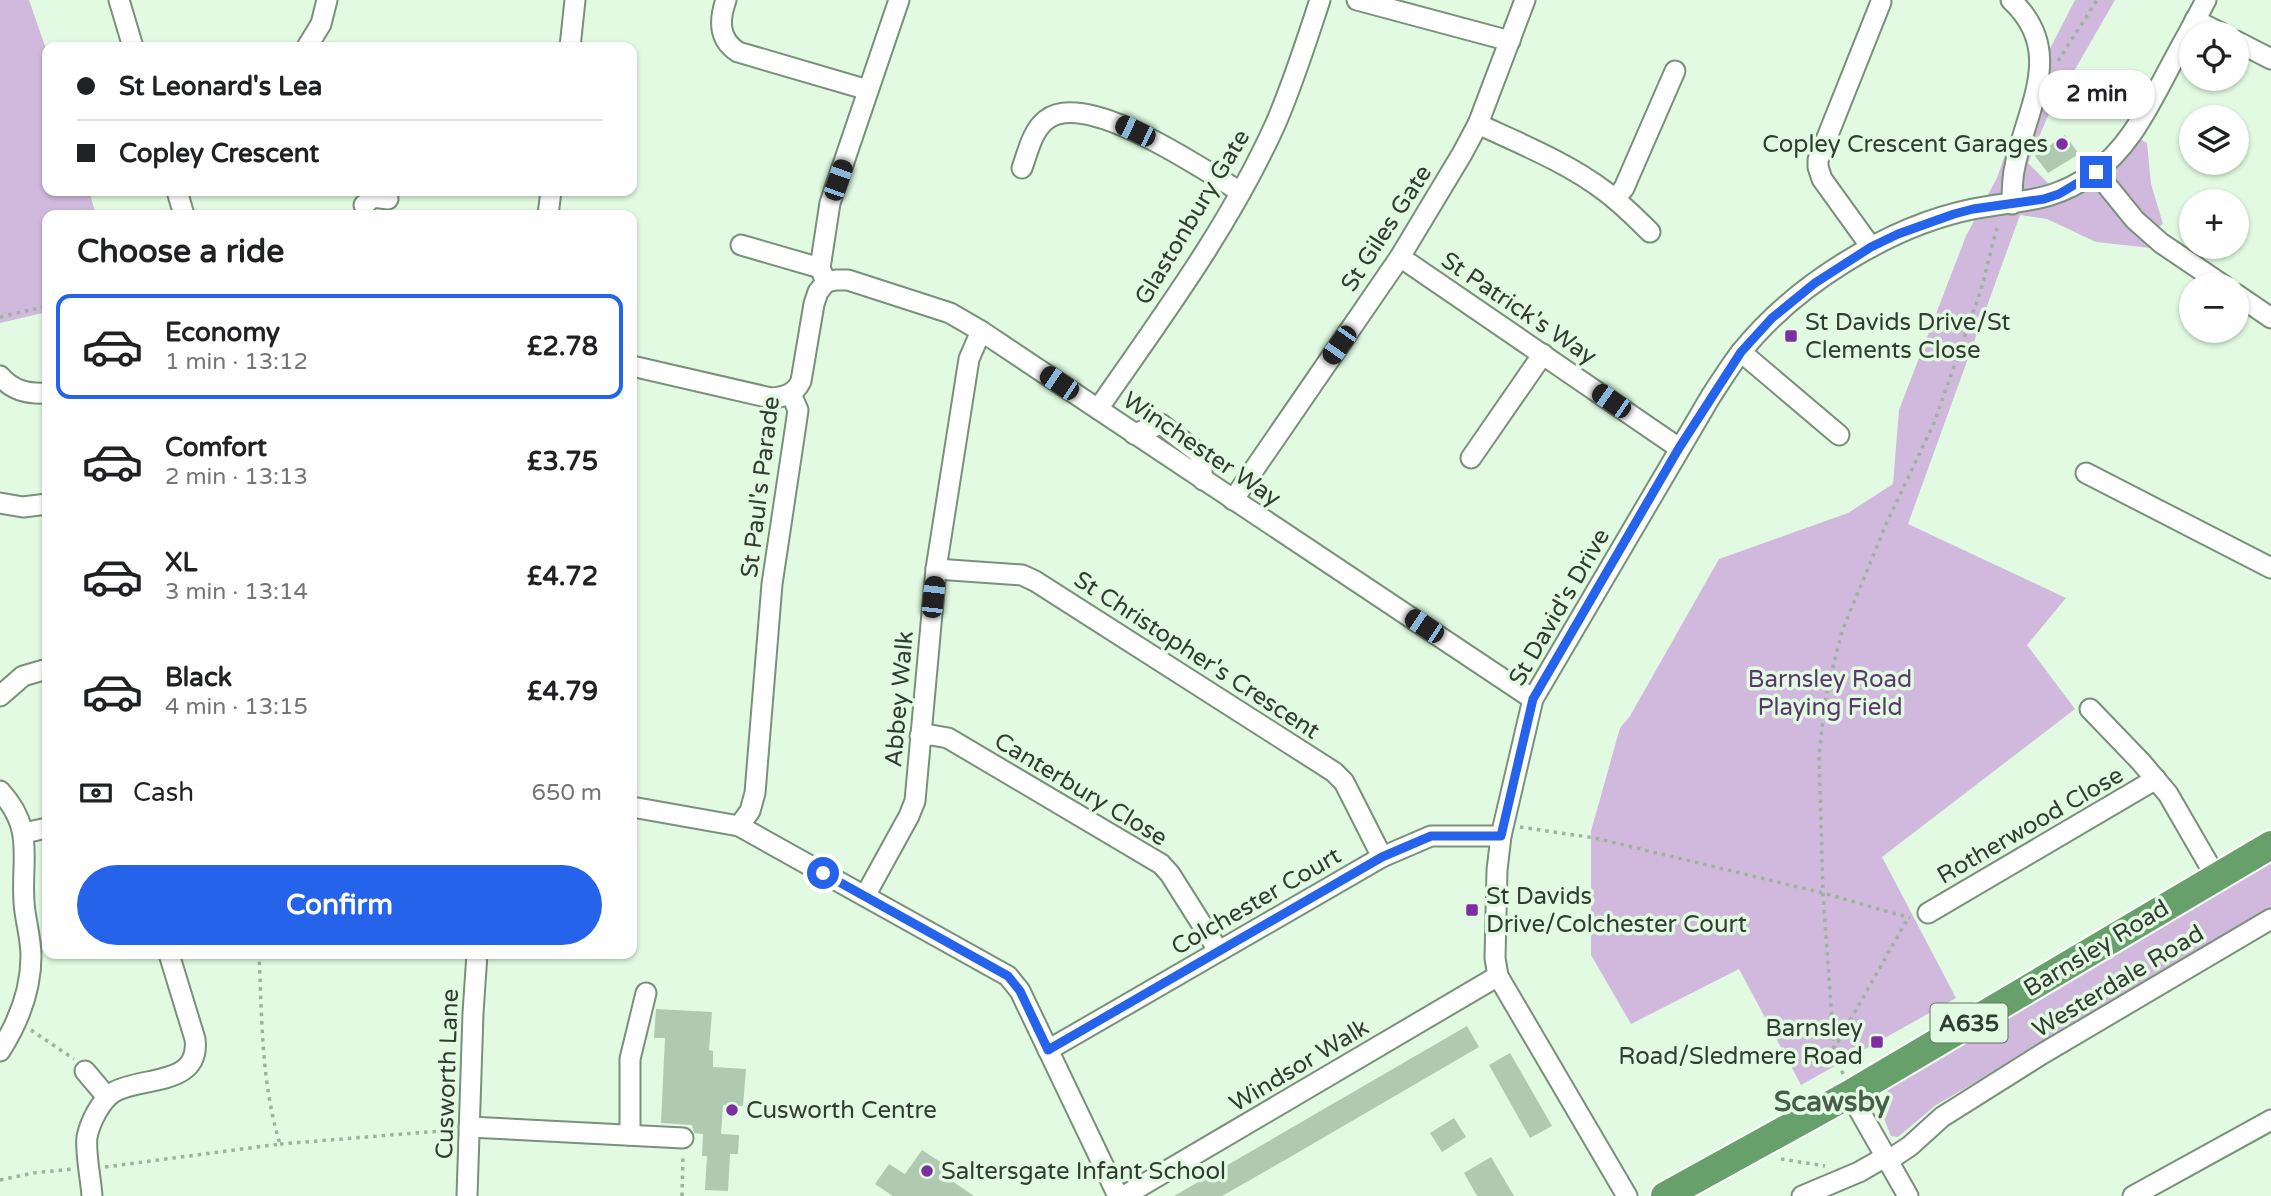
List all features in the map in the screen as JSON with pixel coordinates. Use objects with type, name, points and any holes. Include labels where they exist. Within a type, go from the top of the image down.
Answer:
[{"type":"highway","name":"Barnsley Road","points":[[1665,1196],[1771,1138],[1847,1085],[2271,845]]},
{"type":"street","points":[[119,0],[132,42]]},
{"type":"street","points":[[310,42],[321,24],[327,0]]},
{"type":"street","points":[[571,42],[575,0]]},
{"type":"street","points":[[726,0],[720,19],[725,41],[738,52],[868,90]]},
{"type":"street","name":"St Paul's Parade","points":[[739,826],[750,811],[755,793],[772,584],[798,410],[791,394],[801,381],[814,304],[823,275],[830,203],[898,0]]},
{"type":"street","name":"Glastonbury Gate","points":[[1098,409],[1196,266],[1241,192],[1274,127],[1295,76],[1320,0]]},
{"type":"street","points":[[1357,0],[1510,41]]},
{"type":"street","name":"St Giles Gate","points":[[1233,500],[1400,257],[1462,154],[1478,124],[1525,0]]},
{"type":"street","points":[[2007,204],[2015,164],[2039,79],[2039,46],[2033,27],[2011,0]]},
{"type":"street","name":"St David's Drive","points":[[1627,1196],[1498,976],[1495,958],[1497,870],[1502,830],[1533,699],[1679,448],[1741,352],[1772,318],[1815,283],[1871,247],[1898,234],[1973,209],[2044,199],[2059,194],[2096,172],[2133,135],[2206,0]]},
{"type":"street","points":[[1871,247],[1822,179],[1818,160],[1881,2]]},
{"type":"street","points":[[2249,48],[2271,59]]},
{"type":"street","points":[[1615,199],[1624,188],[1675,71]]},
{"type":"street","points":[[1021,172],[1035,134],[1048,118],[1070,112],[1087,113],[1119,123],[1241,192]]},
{"type":"street","points":[[1478,124],[1552,158],[1615,199],[1650,232]]},
{"type":"street","points":[[2096,172],[2135,220],[2161,243],[2205,273]]},
{"type":"street","name":"Winchester Way","points":[[741,244],[835,280],[848,280],[950,313],[981,331],[1533,699]]},
{"type":"street","name":"St Patrick's Way","points":[[1400,257],[1679,448]]},
{"type":"street","points":[[2249,303],[2271,318]]},
{"type":"street","name":"Abbey Walk","points":[[865,896],[915,801],[936,569],[969,359],[981,331]]},
{"type":"street","points":[[1741,352],[1839,435]]},
{"type":"street","points":[[1469,463],[1543,354]]},
{"type":"street","points":[[637,367],[771,398],[791,394]]},
{"type":"street","points":[[0,376],[18,390],[42,393]]},
{"type":"street","points":[[2086,473],[2271,568]]},
{"type":"street","points":[[0,503],[23,507],[42,505]]},
{"type":"street","name":"St Christopher's Crescent","points":[[936,569],[1022,575],[1035,581],[1334,772],[1344,782],[1382,857]]},
{"type":"street","points":[[0,696],[23,676],[42,670]]},
{"type":"street","points":[[2090,709],[2157,779],[2216,877]]},
{"type":"street","name":"Canterbury Close","points":[[920,736],[948,738],[1161,864],[1218,950]]},
{"type":"street","name":"Rotherwood Close","points":[[1918,916],[2157,779]]},
{"type":"street","points":[[0,791],[8,799],[24,833],[24,902],[31,956],[23,1007],[0,1051]]},
{"type":"street","points":[[637,808],[739,826],[1008,976],[1020,991],[1118,1196]]},
{"type":"street","points":[[24,833],[42,829]]},
{"type":"street","name":"Colchester Court","points":[[1048,1050],[1382,857],[1431,836],[1502,830]]},
{"type":"street","name":"Westerdale Road","points":[[1802,1196],[1859,1172],[1910,1146],[1942,1117],[2042,1054],[2271,919]]},
{"type":"street","points":[[92,1196],[87,1138],[92,1121],[107,1097],[116,1090],[172,1076],[193,1059],[195,1039],[171,959]]},
{"type":"street","name":"Cusworth Lane","points":[[467,1196],[477,959]]},
{"type":"street","name":"Windsor Walk","points":[[1124,1196],[1498,976]]},
{"type":"street","points":[[630,1135],[630,1059],[646,993]]},
{"type":"street","points":[[85,1071],[107,1097]]},
{"type":"street","points":[[1847,1085],[1908,1196]]},
{"type":"street","points":[[2138,1195],[2271,1120]]},
{"type":"street","points":[[469,1126],[683,1138]]},
{"type":"path","points":[[2039,79],[2059,60],[2097,0]]},
{"type":"path","points":[[1847,1085],[1834,1049],[1823,893],[1819,754],[1826,695],[1842,631],[1934,423],[1982,290],[2007,204]]},
{"type":"path","points":[[0,317],[42,307]]},
{"type":"path","points":[[1502,830],[1595,838],[1918,916],[1834,1049]]},
{"type":"path","points":[[259,959],[263,1048],[272,1118],[281,1144]]},
{"type":"path","points":[[17,1021],[72,1057],[85,1071]]},
{"type":"path","points":[[0,1180],[33,1173],[132,1164],[281,1144],[450,1130],[469,1126]]},
{"type":"path","points":[[682,1196],[683,1138]]},
{"type":"path","points":[[1771,1138],[1780,1153],[1777,1158],[1859,1172]]},
{"type":"green space","points":[[0,0],[29,0],[44,42],[42,196],[90,196],[95,210],[42,210],[42,313],[0,323]]},
{"type":"green space","name":"Barnsley Road Playing Field","points":[[2075,0],[2115,0],[2047,118],[2028,163],[2059,194],[2133,135],[2147,143],[2151,184],[2163,224],[2150,233],[2161,243],[2151,248],[2096,242],[2047,219],[2020,215],[1908,524],[2066,598],[2027,645],[2075,709],[1882,857],[1956,998],[1801,1085],[1739,969],[1631,1024],[1591,955],[1591,831],[1620,728],[1630,716],[1719,559],[1848,513],[1893,484],[1899,410],[1966,236],[1997,178],[2040,68]]},
{"type":"green space","points":[[2271,859],[2271,911],[1936,1105],[1898,1137],[1891,1136],[1878,1104],[1890,1088]]},
{"type":"building","name":"Copley Crescent Garages","points":[[2065,135],[2079,154],[2048,173],[2035,156]]},
{"type":"building","points":[[656,1009],[712,1012],[709,1050],[713,1051],[713,1067],[746,1069],[743,1106],[723,1105],[721,1134],[739,1135],[738,1154],[730,1154],[728,1191],[705,1190],[707,1156],[702,1156],[703,1134],[694,1133],[692,1125],[661,1123],[665,1038],[654,1038]]},
{"type":"building","points":[[1467,1026],[1479,1047],[1285,1160],[1222,1196],[1174,1196]]},
{"type":"building","points":[[1510,1053],[1552,1126],[1530,1138],[1489,1065]]},
{"type":"building","points":[[1454,1118],[1466,1137],[1442,1152],[1430,1133]]},
{"type":"building","name":"Saltersgate Infant School","points":[[922,1150],[948,1167],[943,1175],[974,1196],[893,1196],[875,1184],[889,1164],[905,1174]]},
{"type":"building","points":[[1491,1157],[1514,1196],[1477,1196],[1464,1173]]},
{"type":"place","name":"Copley Crescent Garages","points":[[2062,144]]},
{"type":"place","name":"St Davids Drive/St Clements Close","points":[[1791,336]]},
{"type":"place","name":"St Davids Drive/Colchester Court","points":[[1472,910]]},
{"type":"place","name":"Barnsley Road/Sledmere Road","points":[[1877,1042]]},
{"type":"place","name":"Cusworth Centre","points":[[732,1110]]},
{"type":"place","name":"Saltersgate Infant School","points":[[927,1171]]},
{"type":"district","name":"Scawsby","points":[[1832,1101]]},
{"type":"route","points":[[823,873],[1008,976],[1020,991],[1048,1050],[1382,857],[1431,836],[1501,836],[1533,699],[1679,448],[1741,352],[1772,318],[1815,283],[1871,247],[1898,234],[1954,214],[2044,199],[2059,194],[2096,172]]}]
